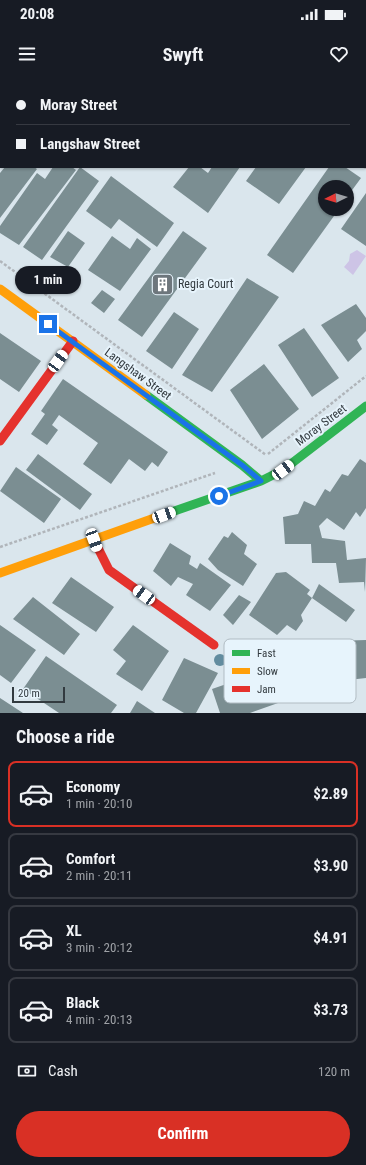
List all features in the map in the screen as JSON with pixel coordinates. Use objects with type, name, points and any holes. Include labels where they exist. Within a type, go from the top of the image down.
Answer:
[{"type":"street","name":"Langshaw Street","points":[[0,289],[73,341],[261,481]]},
{"type":"street","points":[[0,441],[73,341]]},
{"type":"street","name":"Moray Street","points":[[0,573],[261,481],[283,470],[366,406]]},
{"type":"street","points":[[94,540],[100,555],[109,570],[214,645]]},
{"type":"path","points":[[0,261],[266,455]]},
{"type":"path","points":[[261,459],[366,376]]},
{"type":"path","points":[[0,547],[215,473]]},
{"type":"shaded area","points":[[357,250],[366,256],[353,275],[344,267],[349,261],[350,254]]},
{"type":"building","points":[[4,168],[37,169],[0,218],[0,173]]},
{"type":"building","points":[[52,168],[73,168],[76,170],[19,245],[0,233],[0,226],[37,173],[45,179]]},
{"type":"building","points":[[79,168],[99,181],[42,260],[23,247]]},
{"type":"building","points":[[188,168],[201,168],[208,173],[211,168],[239,168],[208,213],[173,187]]},
{"type":"building","points":[[255,168],[305,168],[279,204],[246,181]]},
{"type":"building","points":[[328,168],[346,168],[361,178],[354,188],[354,180],[320,180]]},
{"type":"building","points":[[111,176],[174,223],[157,247],[119,219],[111,229],[86,211]]},
{"type":"building","points":[[318,183],[318,216],[334,216],[293,273],[267,255]]},
{"type":"building","points":[[366,193],[366,246],[341,229],[350,216],[354,216],[354,210]]},
{"type":"building","points":[[68,231],[85,243],[68,267],[50,257]]},
{"type":"building","name":"Regia Court","points":[[183,231],[207,248],[142,337],[118,320]]},
{"type":"building","points":[[112,236],[130,249],[137,238],[151,249],[120,291],[88,270]]},
{"type":"building","points":[[247,278],[279,297],[212,392],[182,375]]},
{"type":"building","points":[[102,290],[115,299],[104,313],[91,303]]},
{"type":"building","points":[[356,304],[366,318],[366,331],[357,340],[362,349],[348,362],[321,325]]},
{"type":"building","points":[[174,312],[199,329],[172,369],[146,351]]},
{"type":"building","points":[[304,328],[339,378],[312,397],[278,345]]},
{"type":"building","points":[[0,333],[41,361],[19,392],[0,379]]},
{"type":"building","points":[[264,364],[299,409],[262,439],[230,390]]},
{"type":"building","points":[[63,379],[168,452],[158,467],[152,462],[145,471],[129,459],[111,484],[83,464],[98,443],[59,415],[52,425],[58,430],[47,445],[31,434],[45,414],[41,411]]},
{"type":"building","points":[[38,454],[92,494],[80,510],[26,470]]},
{"type":"building","points":[[360,459],[366,463],[366,508],[360,517],[356,512],[344,530],[327,518],[319,526],[322,538],[345,541],[347,560],[366,558],[365,592],[364,582],[339,583],[336,563],[312,563],[311,544],[285,544],[283,517],[298,514],[304,501],[315,506],[325,489],[330,492],[342,474],[348,476]]},
{"type":"building","points":[[16,467],[61,499],[44,523],[0,491]]},
{"type":"building","points":[[232,532],[247,545],[244,554],[257,564],[243,586],[218,570],[208,559],[224,536],[228,538]]},
{"type":"building","points":[[170,543],[191,556],[189,564],[197,569],[200,563],[231,585],[210,611],[186,595],[193,584],[178,577],[171,586],[153,571]]},
{"type":"building","points":[[286,572],[310,590],[307,594],[312,598],[301,615],[303,621],[296,631],[287,625],[277,635],[249,615],[276,573]]},
{"type":"building","points":[[71,577],[114,607],[96,632],[52,603]]},
{"type":"building","points":[[319,584],[355,610],[346,622],[312,598]]},
{"type":"building","points":[[239,595],[251,602],[233,625],[223,615]]},
{"type":"building","points":[[33,597],[80,634],[64,655],[13,619]]},
{"type":"building","points":[[0,625],[36,650],[11,683],[0,675]]},
{"type":"building","points":[[133,625],[169,651],[142,691],[116,674],[126,661],[113,650]]},
{"type":"building","points":[[356,640],[366,640],[366,678],[356,679]]},
{"type":"building","points":[[46,656],[117,705],[111,713],[59,713],[23,689]]},
{"type":"building","points":[[184,658],[218,673],[196,713],[184,713],[162,700]]},
{"type":"building","points":[[224,685],[224,703],[278,703],[250,713],[220,713],[212,689]]},
{"type":"building","points":[[0,698],[23,713],[0,713]]},
{"type":"building","points":[[137,701],[155,713],[130,713]]},
{"type":"traffic: fast","points":[[146,395],[242,465],[261,481]]},
{"type":"traffic: fast","points":[[160,516],[261,481],[283,470],[366,406]]},
{"type":"traffic: slow","points":[[0,289],[146,395]]},
{"type":"traffic: slow","points":[[0,573],[160,516]]},
{"type":"traffic: jam","points":[[0,441],[73,341]]},
{"type":"traffic: jam","points":[[94,540],[109,570],[214,645]]},
{"type":"place","name":"Regia Court","points":[[162,284]]},
{"type":"route","points":[[48,324],[242,465],[261,481],[219,496]]}]
